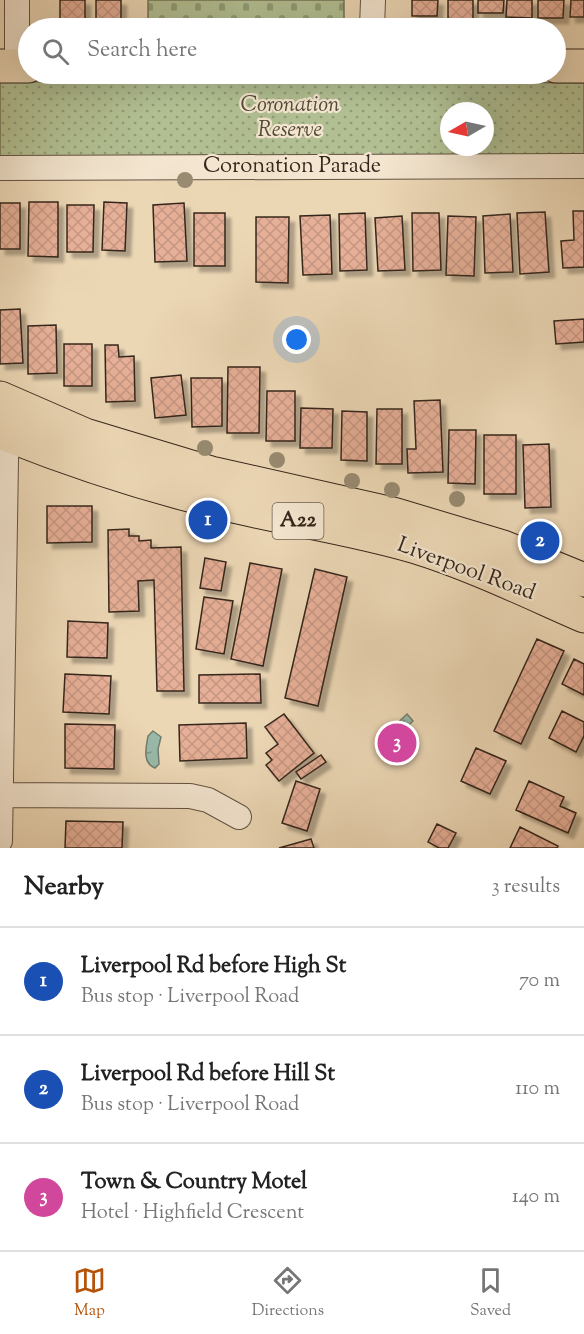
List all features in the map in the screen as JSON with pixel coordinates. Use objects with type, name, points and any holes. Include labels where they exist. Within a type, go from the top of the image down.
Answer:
[{"type":"main road","points":[[566,66],[584,66]]},
{"type":"main road","name":"Liverpool Road","points":[[5,417],[85,435],[211,473],[404,518],[503,547],[584,580]]},
{"type":"main road","name":"Liverpool Road","points":[[5,417],[107,472],[232,506],[415,547],[495,577],[584,616]]},
{"type":"street","points":[[15,66],[17,0]]},
{"type":"street","points":[[372,18],[373,0]]},
{"type":"street","name":"Coronation Parade","points":[[0,168],[584,166]]},
{"type":"street","points":[[0,841],[5,417]]},
{"type":"street","points":[[1,795],[190,796],[208,800],[238,816]]},
{"type":"green space","points":[[148,0],[344,0],[344,18],[148,18]]},
{"type":"green space","name":"Coronation Reserve","points":[[0,82],[18,82],[18,84],[584,83],[584,156],[0,158]]},
{"type":"water","points":[[407,714],[413,721],[390,743],[384,736]]},
{"type":"water","points":[[153,731],[161,737],[158,749],[159,764],[155,768],[148,763],[146,755],[148,736]]},
{"type":"building","points":[[60,0],[85,0],[85,18],[60,18]]},
{"type":"building","points":[[96,0],[121,0],[121,18],[96,18]]},
{"type":"building","points":[[412,0],[438,0],[437,16],[412,16]]},
{"type":"building","points":[[448,0],[473,0],[473,18],[448,18]]},
{"type":"building","points":[[478,0],[504,0],[503,13],[478,13]]},
{"type":"building","points":[[507,0],[532,0],[532,18],[506,17]]},
{"type":"building","points":[[538,0],[564,0],[563,18],[538,18]]},
{"type":"building","points":[[571,0],[584,0],[584,17],[570,17]]},
{"type":"building","points":[[29,202],[58,202],[58,257],[28,256]]},
{"type":"building","points":[[104,202],[127,203],[125,251],[102,250]]},
{"type":"building","points":[[0,203],[20,203],[20,249],[0,249]]},
{"type":"building","points":[[184,203],[187,261],[155,262],[153,205]]},
{"type":"building","points":[[67,205],[94,205],[93,252],[67,252]]},
{"type":"building","points":[[573,211],[584,211],[584,267],[563,268],[561,241],[574,240]]},
{"type":"building","points":[[545,212],[549,272],[520,274],[517,213]]},
{"type":"building","points":[[194,213],[225,213],[225,266],[194,266]]},
{"type":"building","points":[[365,213],[367,270],[340,271],[339,214]]},
{"type":"building","points":[[412,213],[439,213],[441,270],[413,271]]},
{"type":"building","points":[[510,214],[513,272],[485,273],[483,216]]},
{"type":"building","points":[[330,215],[332,274],[303,275],[300,216]]},
{"type":"building","points":[[402,216],[405,270],[378,271],[375,218]]},
{"type":"building","points":[[448,216],[476,217],[474,276],[446,275]]},
{"type":"building","points":[[256,217],[289,217],[288,283],[256,282]]},
{"type":"building","points":[[20,309],[23,363],[0,364],[0,310]]},
{"type":"building","points":[[584,319],[584,342],[556,344],[554,321]]},
{"type":"building","points":[[56,325],[57,373],[28,374],[28,326]]},
{"type":"building","points":[[64,344],[92,344],[92,386],[64,386]]},
{"type":"building","points":[[105,345],[118,345],[119,357],[134,356],[135,401],[106,402]]},
{"type":"building","points":[[228,367],[260,367],[259,433],[227,433]]},
{"type":"building","points":[[181,375],[186,415],[155,418],[151,378]]},
{"type":"building","points":[[191,378],[222,378],[222,426],[192,427]]},
{"type":"building","points":[[267,391],[295,391],[295,441],[266,441]]},
{"type":"building","points":[[440,400],[443,472],[408,473],[407,449],[416,449],[414,401]]},
{"type":"building","points":[[301,408],[333,409],[332,448],[300,448]]},
{"type":"building","points":[[377,409],[402,409],[402,464],[376,464]]},
{"type":"building","points":[[342,411],[367,412],[367,461],[341,460]]},
{"type":"building","points":[[449,430],[476,430],[475,484],[448,483]]},
{"type":"building","points":[[484,435],[516,435],[516,494],[484,494]]},
{"type":"building","points":[[549,444],[551,507],[525,508],[523,445]]},
{"type":"building","points":[[47,506],[92,506],[92,542],[47,543]]},
{"type":"building","points":[[129,529],[129,536],[139,536],[139,541],[151,540],[151,548],[181,547],[184,691],[157,691],[154,580],[138,581],[139,611],[109,612],[108,530]]},
{"type":"building","points":[[205,558],[226,562],[221,591],[200,588]]},
{"type":"building","points":[[250,563],[282,569],[263,666],[231,659]]},
{"type":"building","points":[[315,569],[347,577],[318,706],[285,698]]},
{"type":"building","points":[[204,597],[233,601],[224,654],[196,649]]},
{"type":"building","points":[[68,621],[108,623],[107,658],[67,657]]},
{"type":"building","points":[[537,639],[564,651],[521,744],[494,731]]},
{"type":"building","points":[[574,659],[584,664],[584,695],[562,684]]},
{"type":"building","points":[[65,674],[111,676],[109,714],[63,712]]},
{"type":"building","points":[[260,674],[261,703],[199,703],[199,675]]},
{"type":"building","points":[[562,711],[584,722],[584,736],[576,752],[549,738]]},
{"type":"building","points":[[284,714],[314,753],[279,781],[266,765],[272,760],[266,753],[278,744],[265,727]]},
{"type":"building","points":[[246,723],[247,758],[180,761],[179,725]]},
{"type":"building","points":[[65,724],[115,725],[114,769],[65,768]]},
{"type":"building","points":[[476,748],[506,761],[490,794],[461,781]]},
{"type":"building","points":[[321,755],[326,762],[301,779],[296,772]]},
{"type":"building","points":[[296,781],[320,789],[307,831],[282,823]]},
{"type":"building","points":[[529,781],[564,797],[560,806],[576,813],[568,833],[516,810]]},
{"type":"building","points":[[66,821],[123,822],[122,848],[65,848]]},
{"type":"building","points":[[437,824],[456,833],[448,848],[439,848],[428,842]]},
{"type":"building","points":[[520,827],[558,846],[557,848],[510,848]]},
{"type":"building","points":[[311,839],[314,848],[279,848]]},
{"type":"place","name":"Liverpool Rd before High St","points":[[208,520]]},
{"type":"place","name":"Liverpool Rd before Hill St","points":[[540,541]]},
{"type":"place","name":"Town & Country Motel","points":[[397,743]]}]
